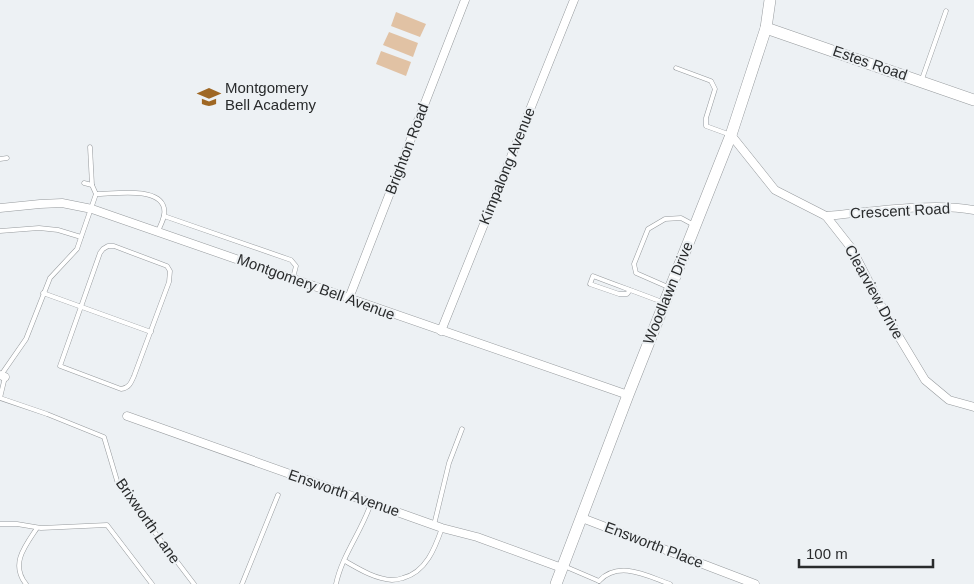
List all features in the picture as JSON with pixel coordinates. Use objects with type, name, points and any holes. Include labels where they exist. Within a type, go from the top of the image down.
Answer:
[{"type":"main road","name":"Woodlawn Drive","points":[[556,584],[730,135],[766,28],[770,0]]},
{"type":"main road","name":"Estes Road","points":[[766,28],[974,100]]},
{"type":"street","name":"Brighton Road","points":[[349,298],[465,0]]},
{"type":"street","name":"Kimpalong Avenue","points":[[441,331],[574,0]]},
{"type":"street","name":"Clearview Drive","points":[[730,135],[775,190],[826,216],[852,249],[887,317],[925,380],[949,400],[974,407]]},
{"type":"street","name":"Montgomery Bell Avenue","points":[[0,208],[62,203],[92,209],[628,395]]},
{"type":"street","name":"Crescent Road","points":[[826,216],[921,208],[962,208],[974,210]]},
{"type":"street","name":"Ensworth Avenue","points":[[127,416],[442,528],[563,567]]},
{"type":"street","name":"Ensworth Place","points":[[582,518],[755,584]]},
{"type":"lane","points":[[922,81],[946,11]]},
{"type":"lane","points":[[676,68],[711,81],[715,89],[706,118],[706,126],[730,135]]},
{"type":"lane","points":[[90,147],[92,185],[96,194],[150,194],[162,204],[164,209],[164,216],[158,231]]},
{"type":"lane","points":[[0,159],[7,158]]},
{"type":"lane","points":[[84,183],[92,185]]},
{"type":"lane","name":"Brixworth Lane","points":[[96,194],[77,249],[50,278],[26,339],[2,376],[0,398],[47,414],[104,437],[118,484],[194,584]]},
{"type":"lane","points":[[164,216],[291,260],[296,266],[293,278]]},
{"type":"lane","points":[[670,288],[636,274],[634,264],[641,244],[648,229],[665,219],[681,218],[695,225]]},
{"type":"lane","points":[[0,232],[39,228],[58,230],[81,237]]},
{"type":"lane","points":[[108,246],[114,246],[169,268],[171,275],[169,282],[132,382],[126,388],[121,389],[60,366],[81,307],[100,253],[108,246]]},
{"type":"lane","points":[[630,290],[627,294],[619,294],[590,284],[593,276],[630,290],[664,303]]},
{"type":"lane","points":[[44,293],[151,332]]},
{"type":"lane","points":[[434,525],[449,463],[462,429]]},
{"type":"lane","points":[[242,584],[278,495]]},
{"type":"lane","points":[[336,584],[371,503]]},
{"type":"lane","points":[[0,524],[17,524],[37,528],[106,525],[152,584]]},
{"type":"lane","points":[[26,584],[19,572],[18,562],[37,528]]},
{"type":"lane","points":[[345,561],[367,573],[392,580],[411,576],[425,564],[435,549],[442,528]]},
{"type":"lane","points":[[563,567],[590,577],[599,583],[611,572],[626,570],[670,584]]},
{"type":"lane","points":[[587,584],[590,577]]},
{"type":"shaded area","points":[[396,12],[426,24],[420,37],[391,26]]},
{"type":"shaded area","points":[[389,32],[418,43],[413,57],[383,45]]},
{"type":"shaded area","points":[[381,51],[411,62],[406,76],[376,64]]},
{"type":"place","name":"Montgomery Bell Academy","points":[[209,97]]}]
